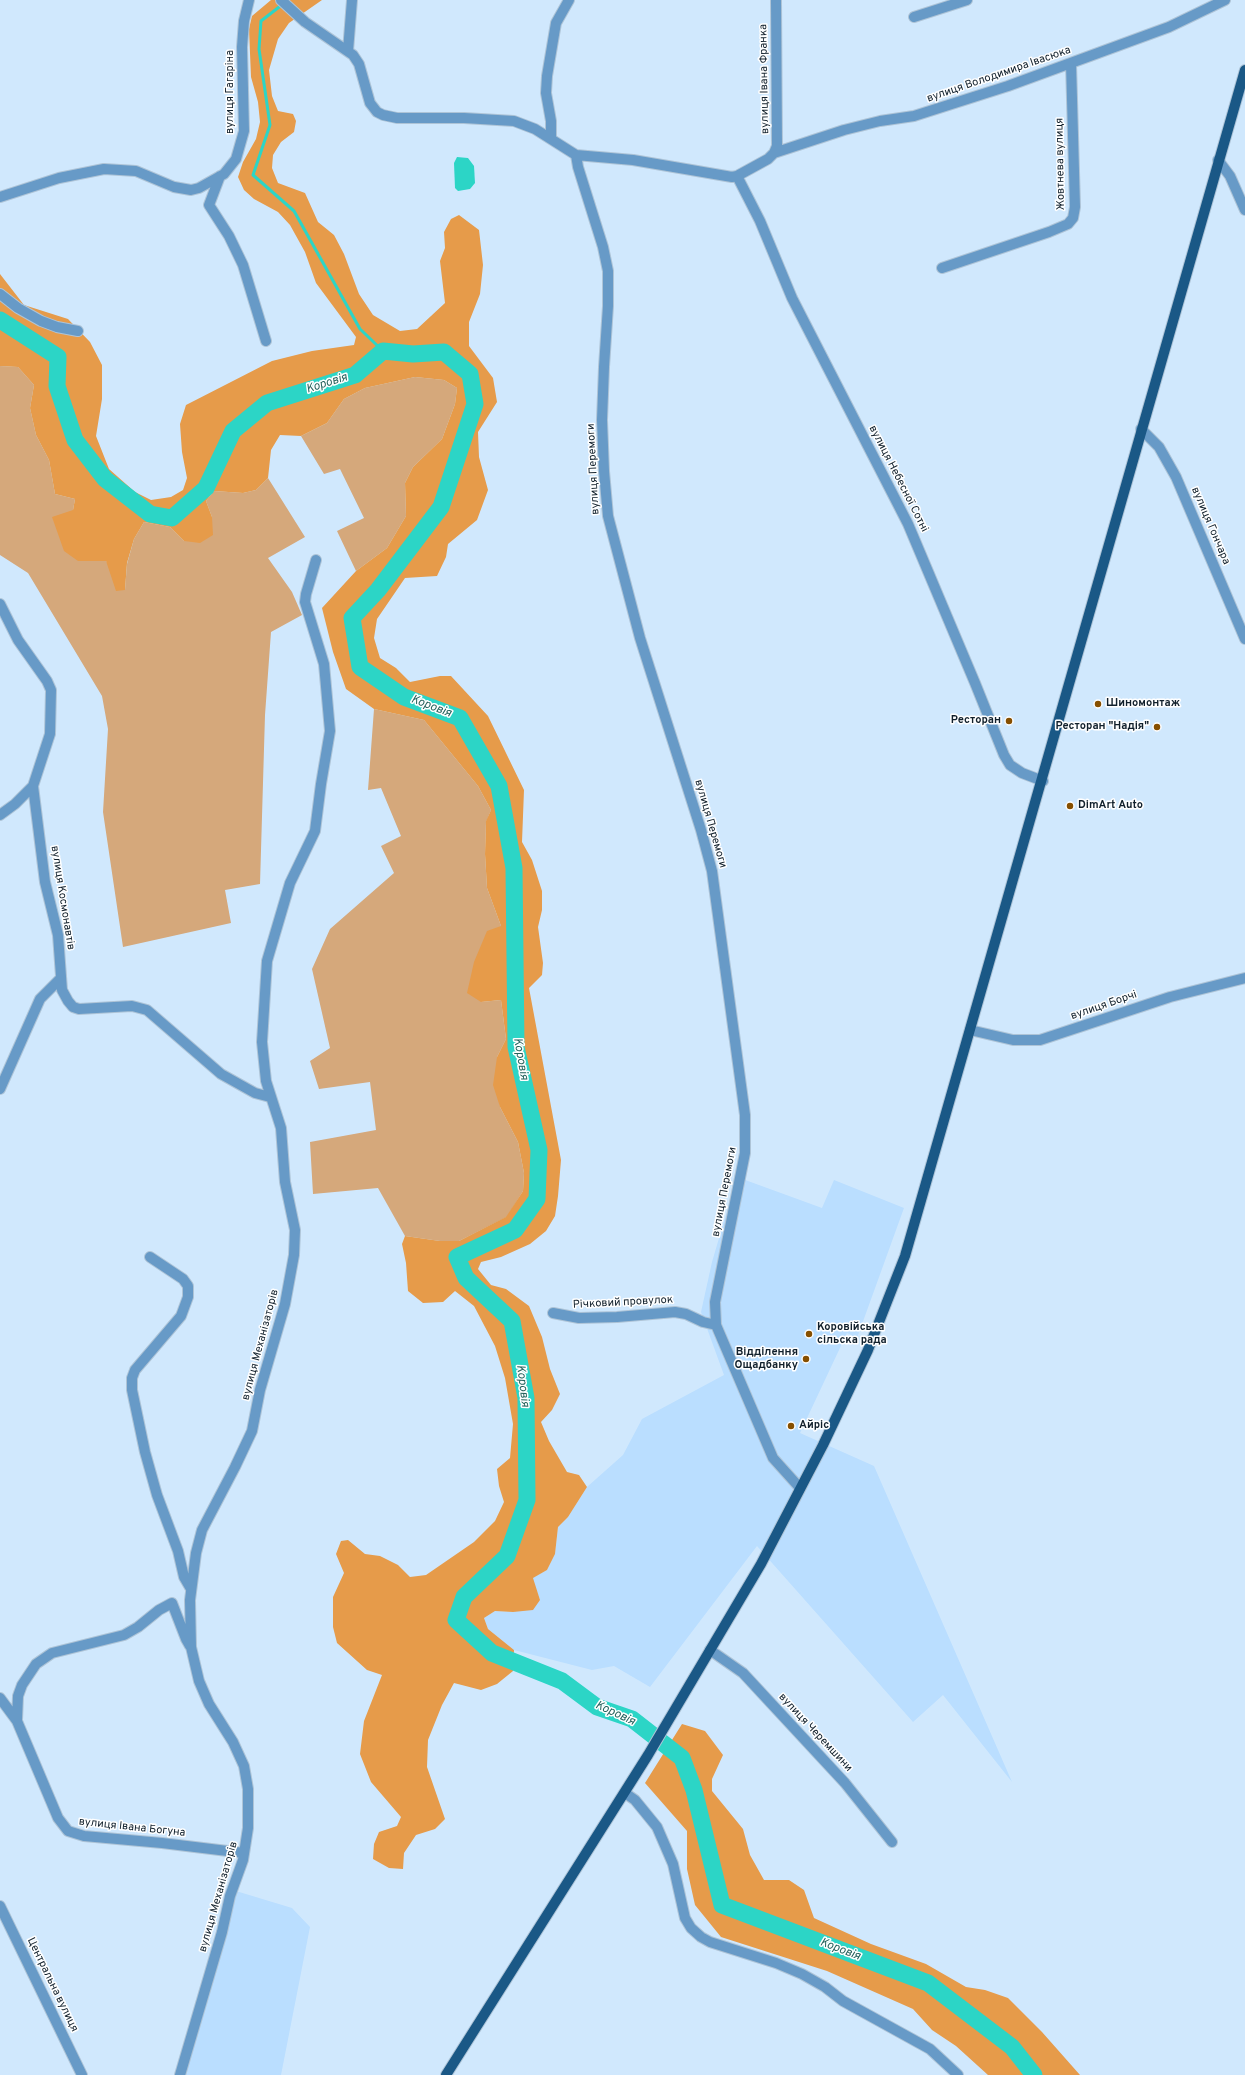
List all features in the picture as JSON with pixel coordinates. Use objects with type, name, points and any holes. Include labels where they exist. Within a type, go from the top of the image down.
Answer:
[{"type":"main road","points":[[446,2075],[625,1793],[761,1564],[868,1350],[905,1256],[1043,781],[1141,429],[1245,70]]},
{"type":"street","name":"вулиця Гагаріна","points":[[0,197],[59,178],[100,169],[136,171],[174,187],[191,190],[200,188],[228,170],[236,159],[244,131],[242,47],[244,21],[249,0]]},
{"type":"street","points":[[281,0],[305,22],[348,51],[359,64],[368,97],[373,108],[382,115],[397,118],[464,118],[514,121],[535,128],[576,155],[633,160],[729,177],[737,176]]},
{"type":"street","points":[[348,51],[352,0]]},
{"type":"street","points":[[551,138],[551,121],[546,97],[547,76],[556,23],[569,0]]},
{"type":"street","name":"вулиця Івана Франка","points":[[773,155],[778,138],[776,0]]},
{"type":"street","points":[[914,17],[967,0]]},
{"type":"street","name":"вулиця Володимира Івасюка","points":[[737,176],[773,155],[844,130],[880,121],[914,116],[1071,63],[1168,27],[1225,0]]},
{"type":"street","name":"Жовтнева вулиця","points":[[942,268],[1059,228],[1068,224],[1073,218],[1075,207],[1071,63]]},
{"type":"street","name":"вулиця Перемоги","points":[[576,155],[578,167],[603,247],[608,271],[608,306],[602,420],[608,516],[642,645],[701,830],[712,872],[745,1121],[745,1153],[715,1302],[716,1325],[773,1458],[800,1488]]},
{"type":"street","points":[[1218,160],[1230,176],[1245,210]]},
{"type":"street","name":"вулиця Гагаріна","points":[[220,176],[209,205],[229,236],[243,265],[266,341]]},
{"type":"street","name":"вулиця Небесної Сотні","points":[[737,176],[760,221],[785,284],[908,524],[975,683],[1005,759],[1022,773],[1043,781]]},
{"type":"street","points":[[0,294],[18,308],[41,321],[78,332]]},
{"type":"street","name":"вулиця Гончара","points":[[1141,429],[1159,447],[1176,477],[1245,639]]},
{"type":"street","name":"вулиця Механізаторів","points":[[180,2075],[222,1932],[230,1896],[244,1853],[247,1836],[247,1781],[244,1766],[233,1742],[204,1695],[199,1682],[191,1647],[189,1613],[191,1589],[202,1530],[252,1431],[258,1398],[285,1304],[293,1265],[295,1230],[285,1182],[281,1128],[270,1097],[263,1052],[266,966],[290,883],[315,831],[320,784],[330,731],[324,664],[305,602],[316,560]]},
{"type":"street","name":"вулиця Космонавтів","points":[[0,604],[18,640],[47,681],[51,690],[50,734],[33,786],[45,882],[58,935],[62,990],[73,1007],[82,1009],[132,1006],[147,1010],[221,1074],[255,1093],[270,1097]]},
{"type":"street","points":[[0,815],[15,804],[33,786]]},
{"type":"street","points":[[0,1089],[40,999],[61,978]]},
{"type":"street","name":"вулиця Борчі","points":[[970,1030],[1013,1040],[1040,1040],[1170,997],[1245,978]]},
{"type":"street","name":"вулиця Механізаторів","points":[[150,1258],[184,1279],[188,1286],[188,1297],[181,1316],[135,1370],[132,1378],[132,1390],[145,1452],[153,1481],[178,1551],[184,1577],[191,1589]]},
{"type":"street","name":"Річковий провулок","points":[[553,1313],[579,1318],[617,1317],[675,1312],[702,1322],[716,1325]]},
{"type":"street","name":"вулиця Івана Богуна","points":[[17,1721],[20,1688],[29,1673],[42,1660],[63,1649],[124,1635],[170,1603],[172,1603],[176,1608],[183,1632],[191,1647]]},
{"type":"street","name":"вулиця Черемшини","points":[[710,1650],[743,1674],[846,1784],[892,1842]]},
{"type":"street","name":"вулиця Івана Богуна","points":[[0,1698],[17,1721],[58,1818],[68,1831],[84,1836],[162,1843],[244,1853]]},
{"type":"street","points":[[625,1793],[635,1800],[657,1827],[673,1864],[685,1918],[691,1928],[701,1937],[710,1942],[776,1963],[802,1974],[825,1987],[843,2002],[930,2048],[958,2075]]},
{"type":"street","name":"Центральна вулиця","points":[[0,1906],[82,2075]]},
{"type":"shaded area","points":[[271,0],[322,0],[289,23],[278,39],[269,70],[272,96],[278,111],[293,114],[296,121],[294,132],[281,142],[273,155],[272,168],[278,183],[305,193],[318,222],[334,235],[344,254],[359,294],[373,315],[400,331],[417,329],[445,303],[440,261],[445,248],[444,232],[451,219],[459,215],[479,230],[483,265],[480,294],[469,322],[469,346],[493,378],[497,402],[478,432],[479,457],[488,490],[477,520],[448,544],[446,557],[437,576],[405,578],[377,619],[374,638],[380,658],[396,668],[410,682],[440,676],[451,676],[488,716],[524,790],[522,842],[532,860],[542,891],[542,910],[538,927],[543,963],[542,975],[529,988],[561,1160],[558,1196],[555,1216],[546,1231],[530,1244],[501,1257],[481,1262],[478,1269],[491,1285],[506,1289],[529,1306],[542,1337],[550,1369],[560,1394],[552,1410],[541,1422],[549,1441],[567,1472],[579,1475],[587,1487],[568,1517],[558,1527],[555,1554],[547,1570],[533,1578],[540,1600],[533,1610],[513,1612],[495,1611],[484,1618],[488,1629],[514,1650],[513,1671],[497,1684],[481,1690],[454,1683],[442,1705],[428,1740],[427,1767],[445,1819],[435,1829],[416,1835],[404,1853],[403,1869],[389,1868],[373,1859],[374,1844],[379,1832],[397,1826],[401,1817],[371,1782],[360,1754],[364,1721],[382,1675],[367,1670],[337,1643],[333,1627],[333,1597],[344,1573],[336,1554],[341,1541],[348,1540],[365,1554],[380,1556],[398,1565],[410,1577],[426,1575],[474,1542],[495,1521],[504,1502],[499,1486],[497,1469],[510,1458],[513,1424],[505,1378],[495,1346],[474,1306],[455,1291],[443,1302],[423,1303],[408,1291],[406,1263],[402,1244],[405,1236],[440,1241],[459,1241],[506,1217],[523,1191],[524,1173],[518,1142],[500,1107],[493,1085],[497,1057],[506,1039],[501,1000],[481,1002],[467,993],[474,962],[487,931],[501,926],[487,888],[485,854],[486,821],[491,810],[478,786],[424,720],[374,709],[346,689],[333,652],[322,608],[356,571],[387,548],[406,516],[405,483],[413,467],[442,439],[455,404],[457,388],[444,380],[415,377],[365,388],[344,399],[327,423],[301,436],[280,435],[271,450],[268,478],[256,490],[243,493],[214,491],[206,501],[212,517],[213,535],[200,543],[184,541],[170,527],[144,522],[134,539],[127,563],[125,590],[116,591],[106,561],[78,561],[64,551],[52,517],[73,510],[75,499],[55,494],[49,460],[36,435],[30,408],[34,385],[18,367],[0,366],[0,274],[24,305],[68,319],[90,342],[102,365],[102,399],[96,436],[109,469],[135,492],[151,500],[171,497],[183,490],[187,478],[182,452],[180,424],[186,405],[272,361],[312,351],[354,345],[356,337],[316,283],[305,252],[290,225],[278,212],[254,199],[244,190],[238,177],[243,162],[256,139],[260,122],[258,102],[251,77],[249,29],[252,16]]},
{"type":"shaded area","points":[[457,157],[468,158],[474,166],[475,183],[470,189],[458,191],[455,188],[454,163]]},
{"type":"shaded area","points":[[0,366],[18,367],[34,385],[30,408],[36,435],[49,460],[55,494],[75,499],[73,510],[78,561],[106,561],[125,590],[127,564],[134,539],[144,522],[170,527],[184,541],[212,517],[206,501],[214,491],[243,493],[256,490],[268,478],[305,537],[268,558],[292,592],[302,615],[271,632],[265,715],[260,884],[225,890],[231,923],[123,947],[103,812],[108,729],[102,696],[28,573],[0,555]]},
{"type":"shaded area","points":[[415,377],[444,380],[457,388],[455,404],[442,439],[413,467],[405,483],[406,516],[387,548],[356,571],[337,531],[364,518],[340,469],[324,474],[301,436],[327,423],[344,399],[365,388]]},
{"type":"shaded area","points":[[374,709],[424,720],[478,786],[491,810],[486,822],[485,854],[487,888],[501,926],[481,1002],[501,1000],[506,1039],[497,1057],[500,1107],[518,1142],[524,1173],[523,1191],[507,1217],[459,1241],[440,1241],[405,1236],[378,1188],[313,1194],[310,1142],[376,1130],[370,1082],[319,1089],[310,1061],[330,1048],[312,969],[330,929],[394,873],[381,846],[401,836],[381,788],[368,790]]},
{"type":"shaded area","points":[[737,1177],[822,1208],[834,1180],[904,1208],[857,1338],[847,1333],[800,1433],[874,1466],[1012,1782],[943,1695],[913,1722],[757,1546],[650,1687],[614,1666],[592,1670],[514,1650],[488,1629],[484,1618],[495,1611],[513,1612],[540,1600],[532,1578],[547,1570],[555,1554],[558,1527],[568,1517],[587,1487],[623,1455],[642,1419],[724,1375],[701,1312],[712,1262]]},
{"type":"shaded area","points":[[682,1724],[705,1731],[723,1755],[712,1779],[712,1791],[743,1829],[750,1855],[764,1880],[789,1880],[804,1890],[814,1918],[871,1944],[926,1964],[966,1987],[985,1990],[1008,1998],[1042,2032],[1080,2075],[988,2075],[956,2046],[932,2030],[913,2009],[827,1971],[721,1937],[695,1905],[687,1869],[687,1831],[645,1783]]},
{"type":"shaded area","points":[[236,1891],[292,1908],[310,1927],[281,2075],[184,2075]]},
{"type":"waterway","points":[[283,4],[261,21],[259,49],[270,125],[253,175],[294,211],[360,329],[383,351]]},
{"type":"waterway","name":"Коровія","points":[[0,320],[58,357],[57,386],[75,440],[105,479],[150,514],[172,518],[206,488],[233,431],[267,403],[355,375],[383,351],[413,354],[444,352],[470,374],[475,404],[441,507],[378,590],[352,618],[360,667],[404,697],[460,718],[499,786],[514,868],[516,1047],[539,1150],[537,1199],[515,1230],[457,1257],[466,1278],[512,1321],[526,1398],[527,1500],[507,1556],[464,1597],[456,1620],[492,1653],[562,1681],[597,1707],[632,1719],[682,1758],[694,1790],[722,1905],[928,1983],[1012,2047],[1034,2075]]},
{"type":"place","name":"Шиномонтаж","points":[[1098,704]]},
{"type":"place","name":"Ресторан","points":[[1009,721]]},
{"type":"place","name":"Ресторан \"Надія\"","points":[[1157,727]]},
{"type":"place","name":"DimArt Auto","points":[[1070,806]]},
{"type":"place","name":"Коровійська сільска рада","points":[[809,1334]]},
{"type":"place","name":"Відділення Ощадбанку","points":[[806,1359]]},
{"type":"place","name":"Айріс","points":[[791,1426]]}]
